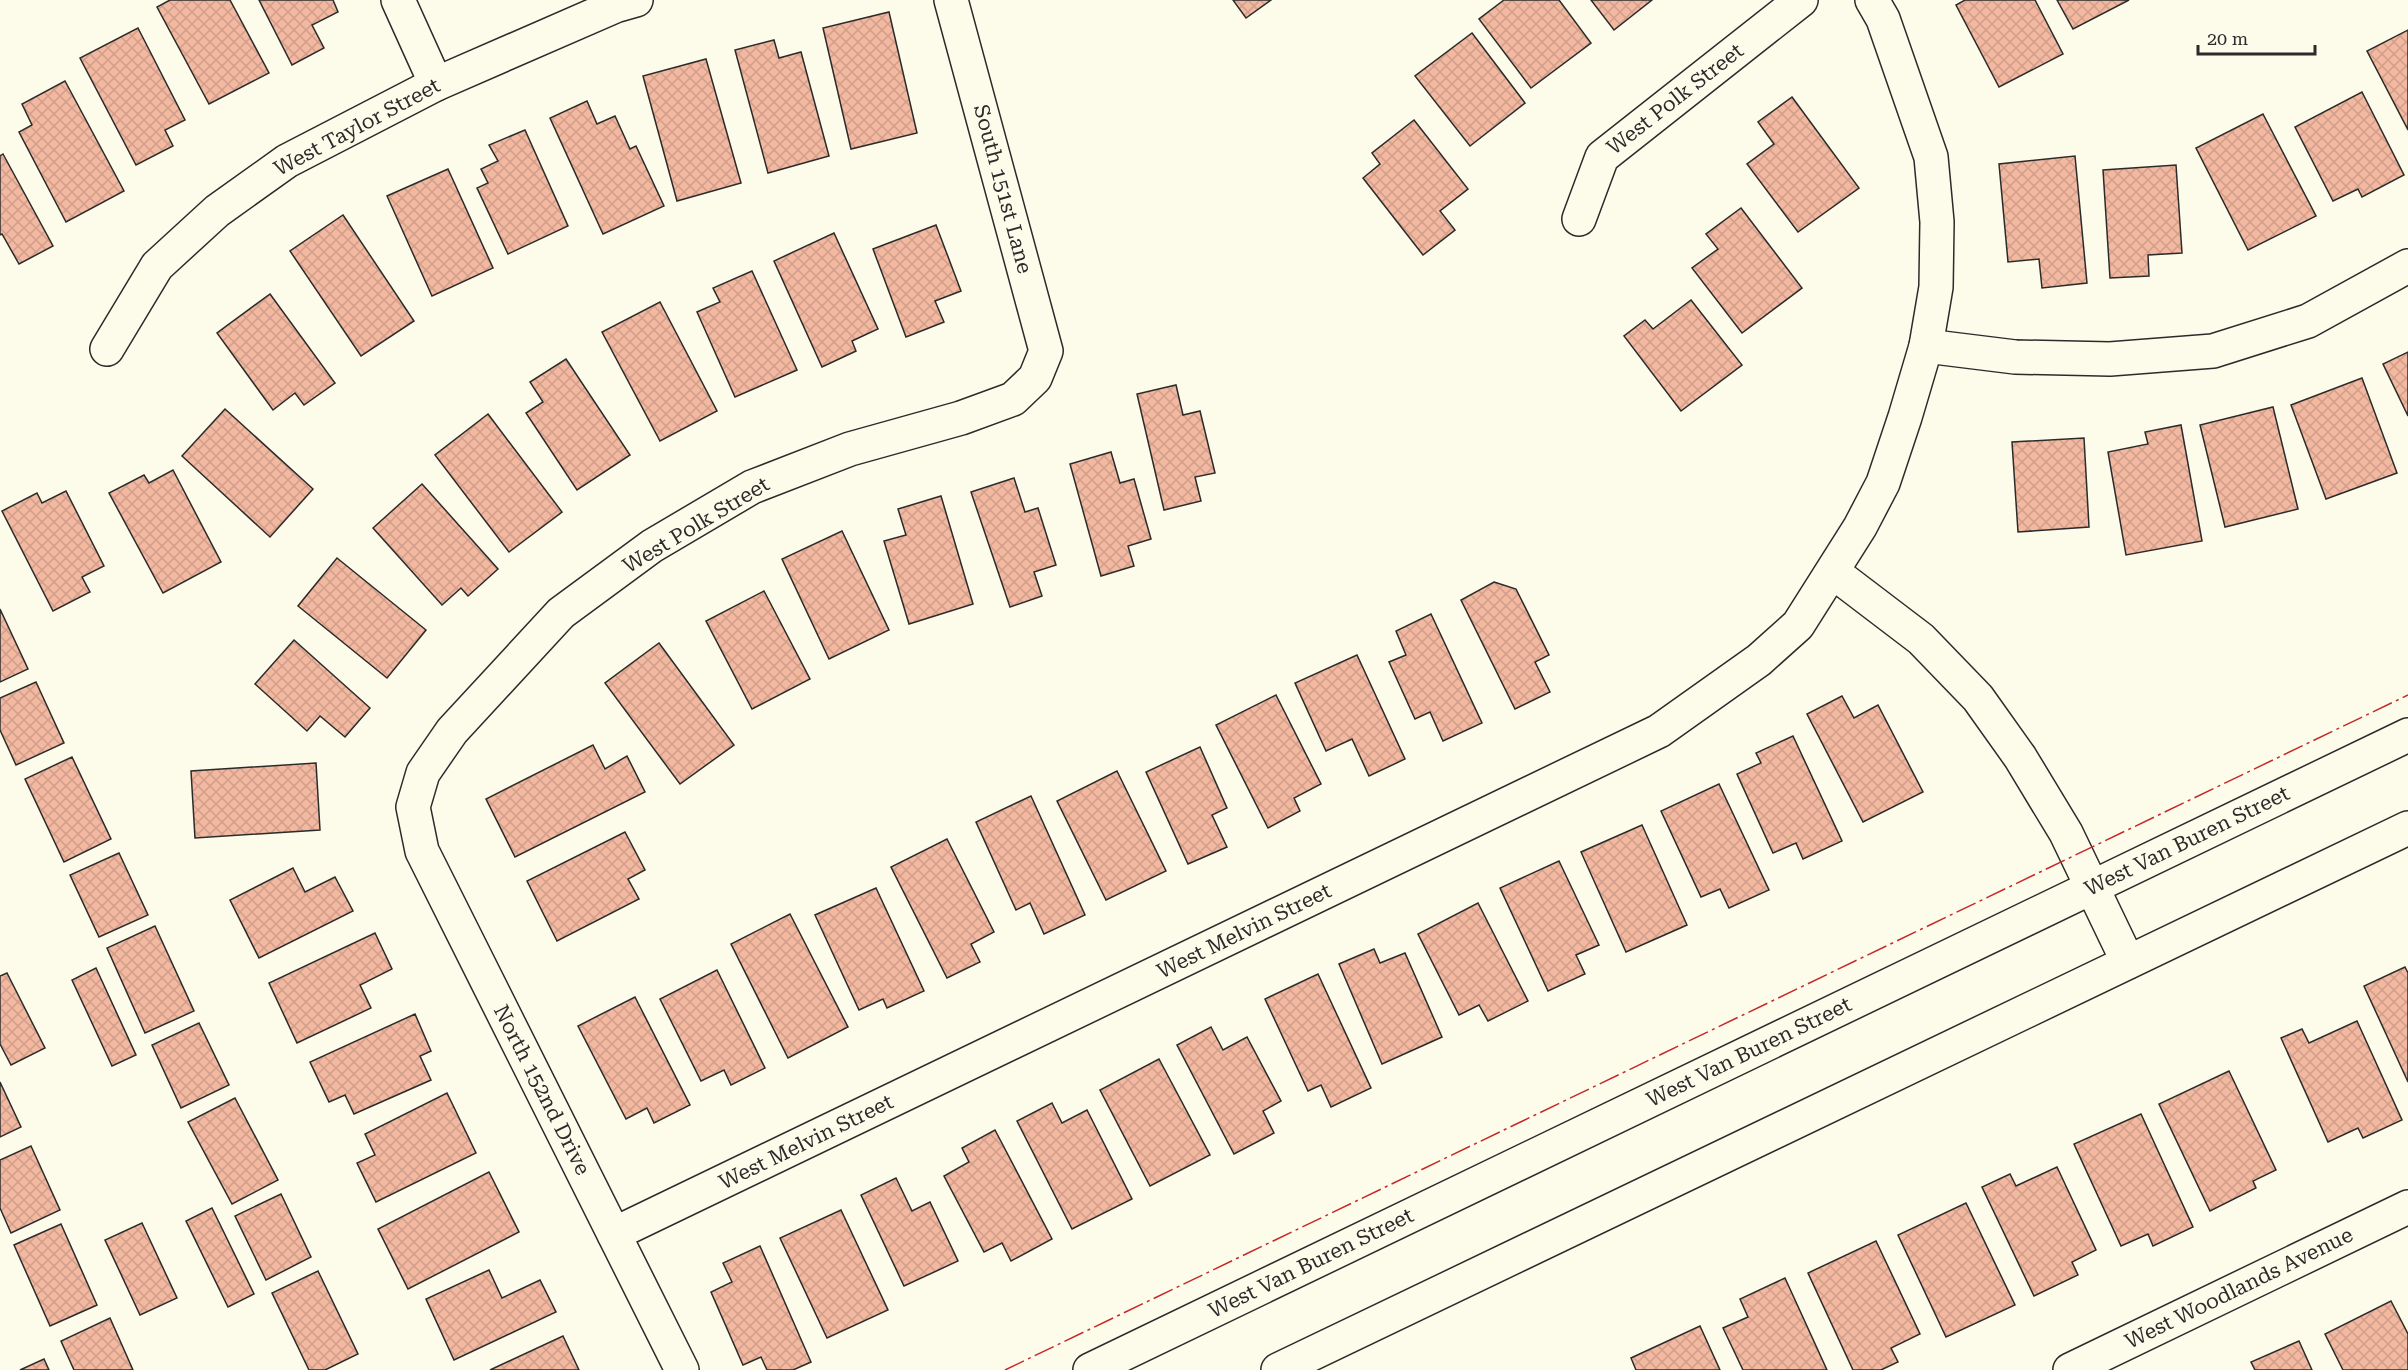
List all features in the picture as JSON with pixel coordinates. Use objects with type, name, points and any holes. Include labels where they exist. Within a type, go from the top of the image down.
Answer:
[{"type":"street","points":[[398,0],[436,84]]},
{"type":"street","name":"West Taylor Street","points":[[106,349],[157,266],[217,211],[287,161],[436,84],[615,6],[636,0]]},
{"type":"street","name":"South 151st Lane","points":[[951,0],[1046,351],[1035,378]]},
{"type":"street","name":"West Polk Street","points":[[1579,219],[1602,157],[1801,0]]},
{"type":"street","name":"West Melvin Street","points":[[614,1234],[1659,731],[1760,660],[1798,625],[1860,527],[1883,483],[1926,346],[1936,287],[1937,222],[1931,157],[1883,19],[1872,0]]},
{"type":"street","points":[[1926,346],[2015,357],[2098,359],[2213,351],[2308,321],[2408,266]]},
{"type":"street","name":"West Polk Street","points":[[413,807],[423,774],[459,722],[561,613],[652,546],[752,487],[850,449],[961,418],[1013,399],[1035,378]]},
{"type":"street","points":[[1833,572],[1921,639],[1978,698],[2020,757],[2066,833],[2128,962]]},
{"type":"street","name":"West Van Buren Street","points":[[1090,1370],[2408,735]]},
{"type":"street","name":"North 152nd Drive","points":[[413,807],[422,851],[682,1370]]},
{"type":"street","points":[[1278,1370],[2408,828]]},
{"type":"street","name":"West Woodlands Avenue","points":[[2070,1370],[2408,1206]]},
{"type":"building","points":[[170,0],[230,0],[269,73],[209,104],[157,7]]},
{"type":"building","points":[[259,0],[333,0],[338,12],[312,25],[324,48],[292,65]]},
{"type":"building","points":[[1233,0],[1271,0],[1246,18]]},
{"type":"building","points":[[1504,0],[1559,0],[1591,43],[1531,88],[1479,19]]},
{"type":"building","points":[[1591,0],[1652,0],[1614,30]]},
{"type":"building","points":[[1965,0],[2035,0],[2063,54],[1999,87],[1956,5]]},
{"type":"building","points":[[2057,0],[2129,0],[2073,29]]},
{"type":"building","points":[[889,12],[917,133],[851,149],[823,28]]},
{"type":"building","points":[[138,28],[185,120],[165,130],[173,146],[136,165],[80,58]]},
{"type":"building","points":[[2408,30],[2408,130],[2367,51]]},
{"type":"building","points":[[1472,33],[1525,103],[1470,146],[1415,76]]},
{"type":"building","points":[[774,40],[779,58],[801,52],[829,156],[768,173],[735,50]]},
{"type":"building","points":[[706,59],[741,183],[677,201],[643,76]]},
{"type":"building","points":[[65,81],[124,191],[66,222],[19,132],[32,125],[22,104]]},
{"type":"building","points":[[2362,92],[2404,175],[2362,197],[2358,189],[2333,201],[2295,127]]},
{"type":"building","points":[[1792,97],[1859,188],[1798,232],[1747,164],[1774,144],[1758,122]]},
{"type":"building","points":[[587,101],[597,124],[615,116],[630,149],[636,146],[664,206],[603,234],[550,118]]},
{"type":"building","points":[[2263,114],[2316,216],[2248,250],[2196,148]]},
{"type":"building","points":[[1414,120],[1468,189],[1440,211],[1455,230],[1423,255],[1363,178],[1380,164],[1372,153]]},
{"type":"building","points":[[525,130],[568,226],[508,254],[477,188],[488,183],[481,169],[498,161],[489,145]]},
{"type":"building","points":[[3,154],[53,246],[19,264],[2,234],[0,235],[0,156]]},
{"type":"building","points":[[2075,156],[2087,283],[2042,288],[2039,259],[2008,262],[1999,164]]},
{"type":"building","points":[[2176,165],[2182,253],[2148,255],[2149,276],[2110,278],[2103,170]]},
{"type":"building","points":[[448,169],[493,268],[432,296],[387,196]]},
{"type":"building","points":[[1741,208],[1802,288],[1742,333],[1692,268],[1718,249],[1706,234]]},
{"type":"building","points":[[343,215],[414,321],[361,356],[290,251]]},
{"type":"building","points":[[936,225],[961,291],[935,301],[944,322],[906,337],[873,249]]},
{"type":"building","points":[[834,233],[878,329],[852,341],[856,351],[822,367],[774,261]]},
{"type":"building","points":[[752,271],[797,370],[735,397],[697,312],[720,302],[713,288]]},
{"type":"building","points":[[270,294],[335,383],[304,405],[295,393],[273,410],[217,333]]},
{"type":"building","points":[[1691,300],[1742,365],[1681,411],[1624,336],[1645,320],[1653,329]]},
{"type":"building","points":[[660,302],[717,411],[660,441],[602,332]]},
{"type":"building","points":[[2408,352],[2408,416],[2383,364]]},
{"type":"building","points":[[566,359],[630,455],[577,490],[526,413],[543,402],[530,382]]},
{"type":"building","points":[[2362,378],[2397,473],[2326,499],[2291,405]]},
{"type":"building","points":[[1176,385],[1183,415],[1200,411],[1215,473],[1195,477],[1201,501],[1164,510],[1137,394]]},
{"type":"building","points":[[2273,407],[2298,509],[2225,527],[2200,425]]},
{"type":"building","points":[[225,409],[313,489],[270,537],[182,456]]},
{"type":"building","points":[[488,414],[562,512],[509,552],[435,455]]},
{"type":"building","points":[[2181,425],[2202,541],[2126,555],[2108,452],[2148,444],[2145,432]]},
{"type":"building","points":[[2084,438],[2089,527],[2018,532],[2012,442]]},
{"type":"building","points":[[1111,452],[1120,483],[1134,479],[1151,539],[1128,546],[1134,566],[1101,576],[1070,464]]},
{"type":"building","points":[[173,470],[221,562],[163,593],[109,493],[144,475],[149,483]]},
{"type":"building","points":[[1014,478],[1025,512],[1038,508],[1056,565],[1034,572],[1042,596],[1010,607],[971,492]]},
{"type":"building","points":[[422,484],[498,569],[468,596],[461,588],[442,605],[373,528]]},
{"type":"building","points":[[66,491],[104,566],[82,577],[90,592],[53,611],[2,511],[37,493],[42,503]]},
{"type":"building","points":[[941,496],[973,604],[909,624],[884,541],[906,535],[898,509]]},
{"type":"building","points":[[842,531],[889,630],[829,659],[782,559]]},
{"type":"building","points":[[337,558],[426,630],[387,678],[298,606]]},
{"type":"building","points":[[1494,582],[1516,589],[1549,655],[1535,662],[1550,692],[1515,709],[1461,600]]},
{"type":"building","points":[[764,591],[810,679],[752,709],[706,621]]},
{"type":"building","points":[[0,609],[28,669],[0,682]]},
{"type":"building","points":[[1431,614],[1482,723],[1443,741],[1430,712],[1415,719],[1389,662],[1406,655],[1396,631]]},
{"type":"building","points":[[294,640],[370,708],[345,737],[320,716],[307,731],[255,684]]},
{"type":"building","points":[[659,643],[734,745],[680,784],[605,683]]},
{"type":"building","points":[[1357,655],[1405,759],[1369,776],[1352,739],[1326,751],[1295,683]]},
{"type":"building","points":[[36,682],[64,743],[16,765],[0,730],[0,698]]},
{"type":"building","points":[[1276,695],[1321,784],[1294,798],[1300,811],[1268,828],[1216,725]]},
{"type":"building","points":[[1842,696],[1854,718],[1878,705],[1923,792],[1863,822],[1807,714]]},
{"type":"building","points":[[1793,736],[1842,841],[1803,859],[1796,843],[1773,853],[1737,774],[1761,763],[1756,753]]},
{"type":"building","points":[[593,745],[605,769],[627,756],[645,792],[515,857],[486,799]]},
{"type":"building","points":[[1200,747],[1227,808],[1212,815],[1227,847],[1188,864],[1146,772]]},
{"type":"building","points":[[72,757],[111,839],[64,862],[25,779]]},
{"type":"building","points":[[316,763],[320,830],[195,838],[191,771]]},
{"type":"building","points":[[1117,771],[1166,871],[1106,900],[1057,801]]},
{"type":"building","points":[[1719,784],[1769,890],[1729,908],[1720,889],[1701,897],[1661,811]]},
{"type":"building","points":[[1031,796],[1085,915],[1044,934],[1030,903],[1016,910],[976,822]]},
{"type":"building","points":[[1642,825],[1687,925],[1626,952],[1581,852]]},
{"type":"building","points":[[625,832],[645,870],[628,879],[639,899],[557,941],[527,881]]},
{"type":"building","points":[[947,839],[994,932],[971,944],[980,962],[947,978],[891,867]]},
{"type":"building","points":[[119,853],[148,915],[99,937],[70,875]]},
{"type":"building","points":[[1559,861],[1599,945],[1576,955],[1585,974],[1548,991],[1500,888]]},
{"type":"building","points":[[293,868],[305,892],[335,877],[353,911],[259,958],[230,900]]},
{"type":"building","points":[[876,888],[924,991],[887,1008],[883,999],[859,1010],[815,915]]},
{"type":"building","points":[[1478,903],[1528,1001],[1488,1021],[1479,1005],[1459,1015],[1418,934]]},
{"type":"building","points":[[790,914],[848,1027],[788,1058],[731,944]]},
{"type":"building","points":[[155,926],[194,1011],[145,1033],[107,948]]},
{"type":"building","points":[[375,933],[392,969],[360,985],[371,1008],[297,1043],[269,983]]},
{"type":"building","points":[[1374,949],[1380,963],[1405,953],[1442,1037],[1382,1064],[1339,964]]},
{"type":"building","points":[[2405,967],[2408,973],[2408,1082],[2364,986]]},
{"type":"building","points":[[96,968],[136,1055],[112,1066],[72,980]]},
{"type":"building","points":[[717,970],[765,1068],[731,1085],[724,1070],[701,1081],[660,999]]},
{"type":"building","points":[[7,973],[45,1048],[11,1065],[0,1044],[0,976]]},
{"type":"building","points":[[1318,974],[1371,1088],[1331,1107],[1321,1085],[1308,1091],[1265,999]]},
{"type":"building","points":[[635,997],[690,1105],[654,1123],[647,1108],[626,1119],[578,1026]]},
{"type":"building","points":[[415,1014],[431,1051],[420,1056],[431,1080],[354,1114],[345,1095],[329,1102],[310,1062]]},
{"type":"building","points":[[2357,1021],[2402,1120],[2363,1138],[2358,1128],[2328,1142],[2281,1038],[2302,1029],[2309,1043]]},
{"type":"building","points":[[199,1023],[229,1085],[181,1108],[152,1045]]},
{"type":"building","points":[[1211,1027],[1223,1050],[1247,1037],[1281,1101],[1263,1111],[1274,1133],[1234,1154],[1177,1045]]},
{"type":"building","points":[[1159,1059],[1210,1155],[1150,1186],[1100,1090]]},
{"type":"building","points":[[2229,1071],[2276,1170],[2253,1181],[2256,1188],[2210,1211],[2159,1104]]},
{"type":"building","points":[[0,1082],[21,1127],[0,1137]]},
{"type":"building","points":[[447,1093],[476,1153],[376,1202],[357,1163],[375,1155],[365,1134]]},
{"type":"building","points":[[235,1098],[278,1180],[232,1204],[188,1122]]},
{"type":"building","points":[[1052,1103],[1062,1123],[1087,1110],[1132,1199],[1072,1229],[1017,1121]]},
{"type":"building","points":[[2141,1114],[2193,1227],[2153,1246],[2148,1234],[2121,1246],[2074,1144]]},
{"type":"building","points":[[995,1130],[1052,1239],[1011,1261],[1002,1243],[984,1252],[944,1176],[969,1162],[962,1148]]},
{"type":"building","points":[[31,1146],[60,1210],[11,1233],[0,1208],[0,1160]]},
{"type":"building","points":[[2057,1167],[2096,1250],[2072,1262],[2078,1275],[2034,1296],[1982,1187],[2010,1174],[2016,1186]]},
{"type":"building","points":[[489,1172],[519,1232],[408,1289],[378,1229]]},
{"type":"building","points":[[896,1178],[912,1211],[930,1202],[958,1261],[904,1286],[861,1195]]},
{"type":"building","points":[[281,1194],[311,1257],[266,1280],[235,1216]]},
{"type":"building","points":[[1966,1203],[2015,1305],[1946,1337],[1898,1235]]},
{"type":"building","points":[[212,1208],[254,1294],[228,1307],[186,1221]]},
{"type":"building","points":[[841,1210],[888,1310],[827,1338],[780,1238]]},
{"type":"building","points":[[142,1223],[177,1298],[140,1315],[105,1240]]},
{"type":"building","points":[[61,1224],[97,1305],[50,1326],[14,1245]]},
{"type":"building","points":[[1876,1241],[1920,1334],[1891,1348],[1898,1362],[1881,1370],[1853,1370],[1808,1273]]},
{"type":"building","points":[[760,1246],[811,1362],[793,1370],[767,1370],[761,1357],[743,1365],[711,1292],[732,1282],[723,1263]]},
{"type":"building","points":[[489,1270],[502,1298],[540,1280],[556,1312],[454,1360],[426,1299]]},
{"type":"building","points":[[318,1271],[358,1354],[325,1370],[309,1370],[272,1293]]},
{"type":"building","points":[[1785,1278],[1827,1370],[1743,1370],[1723,1328],[1748,1317],[1740,1299]]},
{"type":"building","points":[[2391,1301],[2408,1334],[2408,1370],[2343,1370],[2325,1334]]},
{"type":"building","points":[[110,1318],[133,1370],[74,1370],[61,1341]]},
{"type":"building","points":[[1700,1326],[1720,1370],[1636,1370],[1631,1358]]},
{"type":"building","points":[[563,1336],[579,1370],[490,1370]]},
{"type":"building","points":[[2299,1341],[2312,1370],[2255,1370],[2251,1362]]},
{"type":"building","points":[[44,1359],[49,1370],[20,1370]]},
{"type":"power","points":[[1005,1370],[2408,695]]}]
